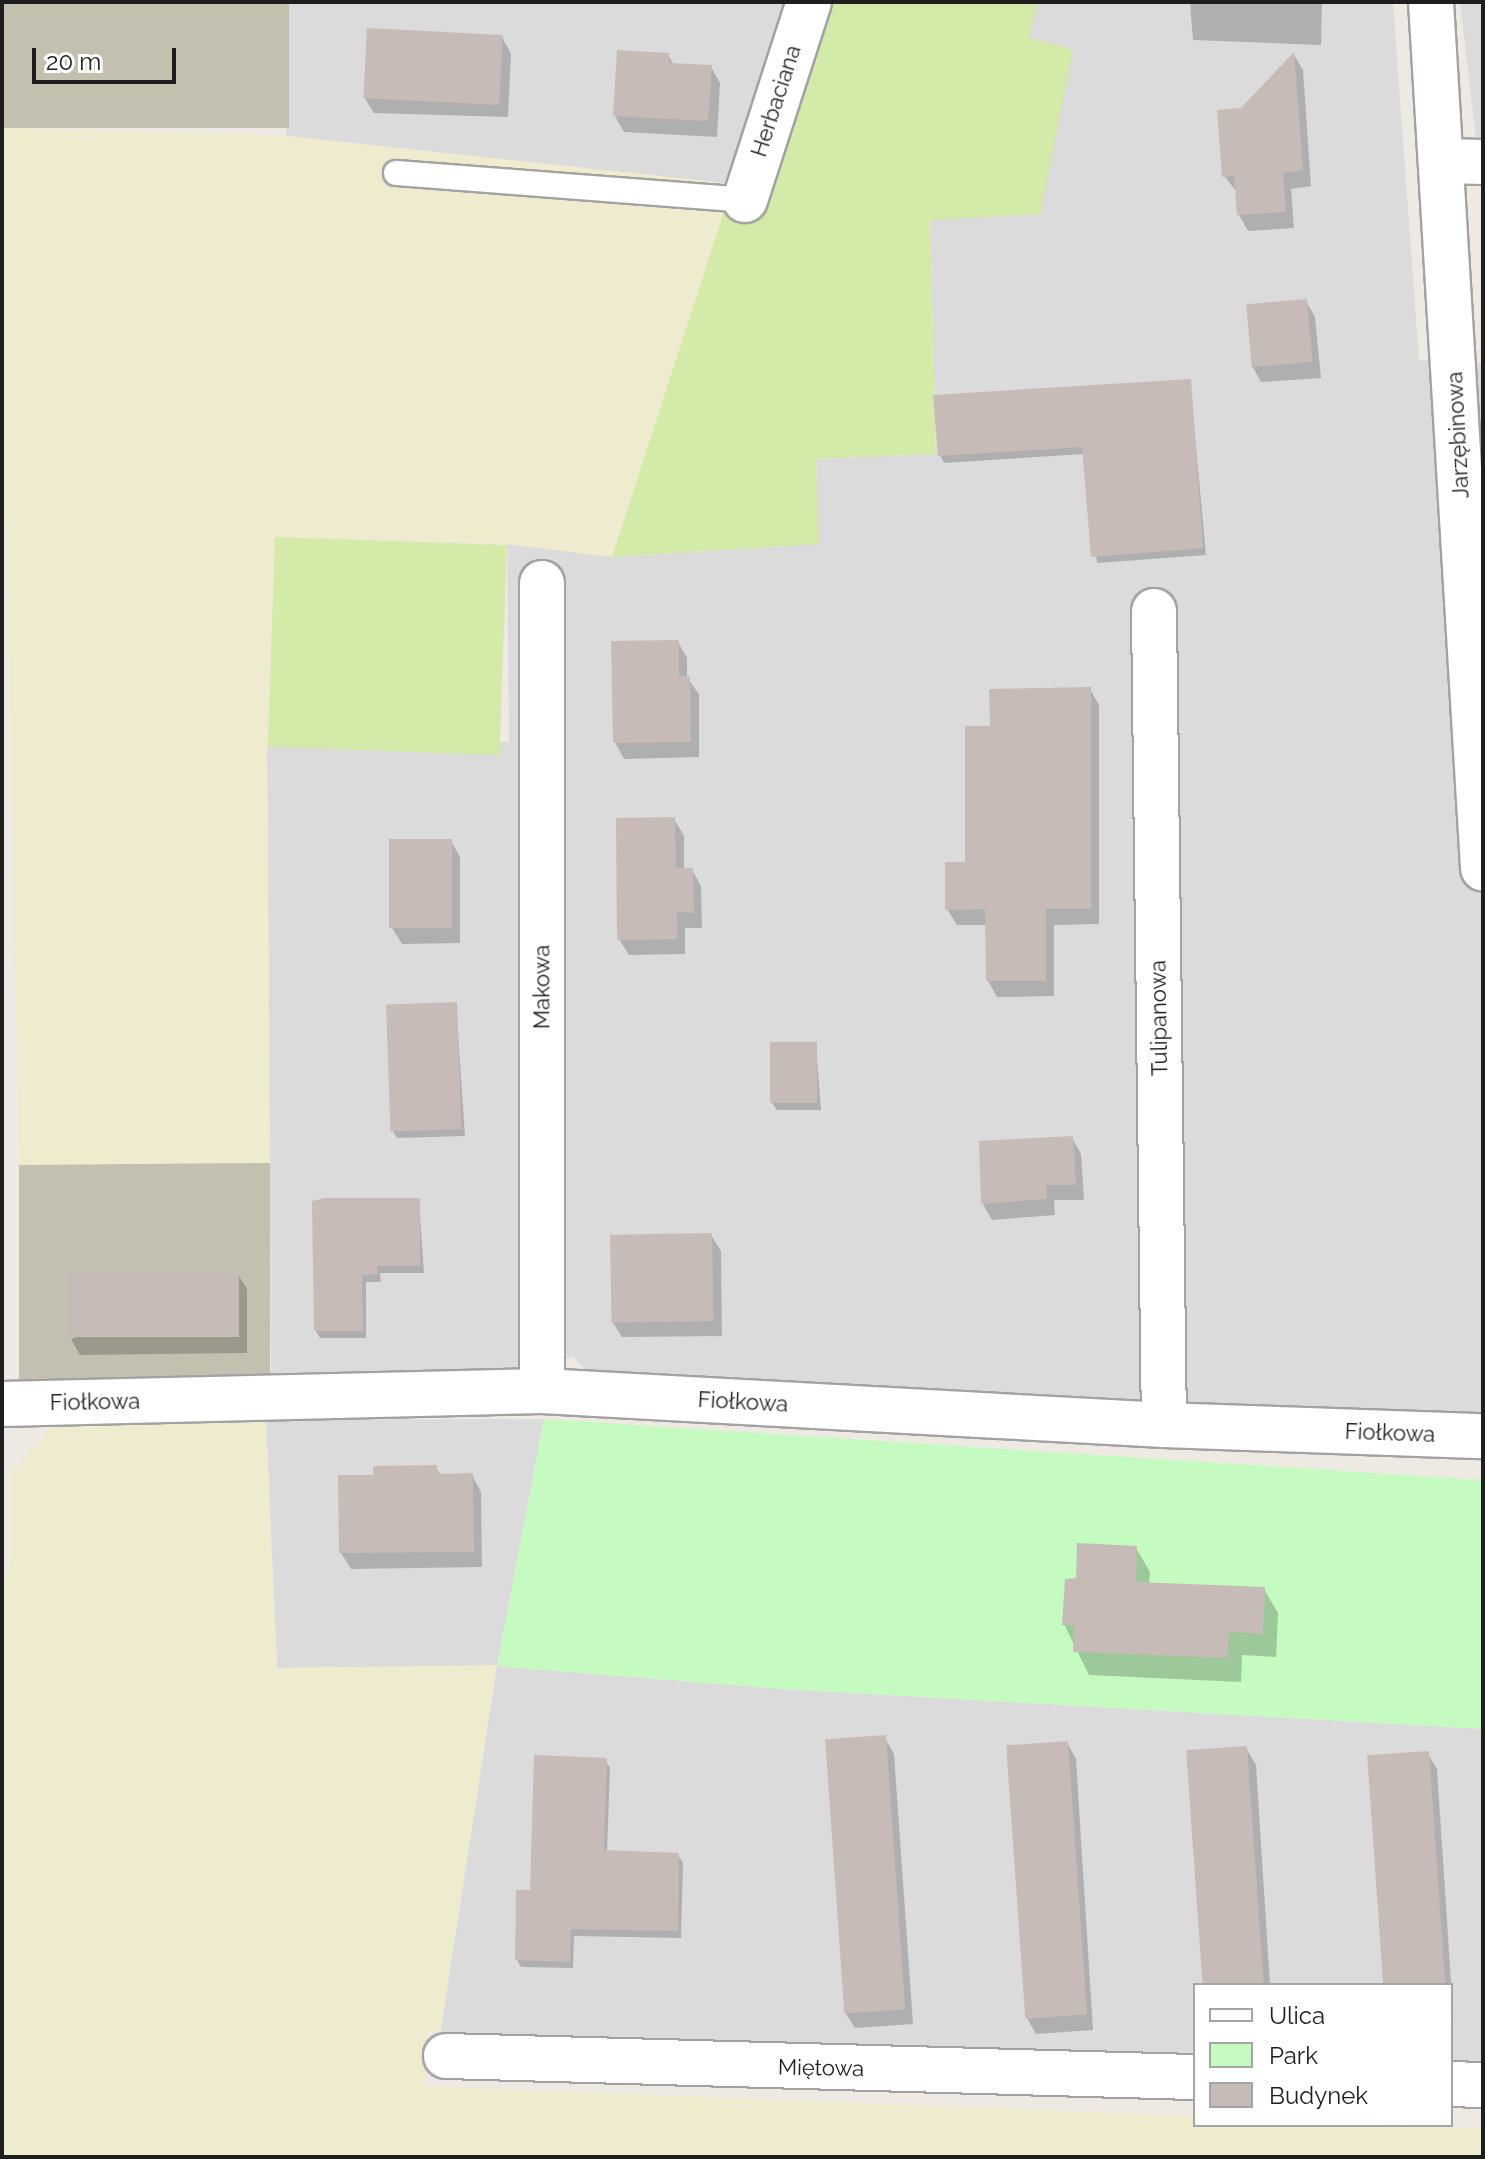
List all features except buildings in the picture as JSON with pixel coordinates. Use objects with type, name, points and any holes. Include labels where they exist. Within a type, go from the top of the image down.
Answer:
[{"type":"street","name":"Herbaciana","points":[[745,200],[809,2]]},
{"type":"street","name":"Jarzębinowa","points":[[1431,2],[1463,162],[1483,868]]},
{"type":"street","name":"Makowa","points":[[542,583],[542,1391]]},
{"type":"street","name":"Tulipanowa","points":[[1154,611],[1164,1425]]},
{"type":"street","name":"Fiołkowa","points":[[2,1404],[542,1391],[1164,1425],[1483,1436]]},
{"type":"street","name":"Miętowa","points":[[446,2056],[1193,2077]]},
{"type":"street","points":[[1453,2084],[1483,2085]]},
{"type":"lane","points":[[396,173],[745,200]]},
{"type":"shaded area","points":[[2,2],[289,2],[289,128],[2,128]]},
{"type":"shaded area","points":[[289,2],[787,2],[733,184],[286,136]]},
{"type":"shaded area","points":[[1038,2],[1393,2],[1419,360],[1483,363],[1483,1414],[602,1388],[573,1357],[496,1376],[271,1379],[267,747],[509,742],[507,544],[612,557],[818,544],[816,459],[936,454],[930,219],[1073,51],[1028,37]]},
{"type":"shaded area","points":[[1460,2],[1483,2],[1483,198]]},
{"type":"shaded area","points":[[2,128],[286,136],[733,184],[612,557],[507,544],[275,537],[267,747],[270,1163],[19,1165],[7,521],[2,520]]},
{"type":"shaded area","points":[[19,1163],[270,1163],[270,1379],[19,1379]]},
{"type":"shaded area","points":[[544,1419],[497,1666],[277,1668],[266,1420]]},
{"type":"shaded area","points":[[266,1420],[277,1668],[497,1665],[440,2034],[429,2031],[424,2086],[1193,2116],[1193,2127],[1483,2128],[1483,2157],[2,2157],[2,1590],[12,1555],[12,1472],[52,1427]]},
{"type":"shaded area","points":[[497,1666],[784,1689],[1483,1729],[1483,2063],[1453,2062],[1453,1983],[1193,1983],[1193,2055],[440,2034]]},
{"type":"green space","points":[[824,2],[1038,2],[1029,37],[1073,50],[1040,214],[930,220],[936,454],[816,459],[819,544],[612,557],[733,184]]},
{"type":"green space","points":[[275,537],[507,545],[500,755],[268,747]]},
{"type":"green space","points":[[544,1419],[1483,1480],[1483,1729],[784,1689],[497,1666]]}]
